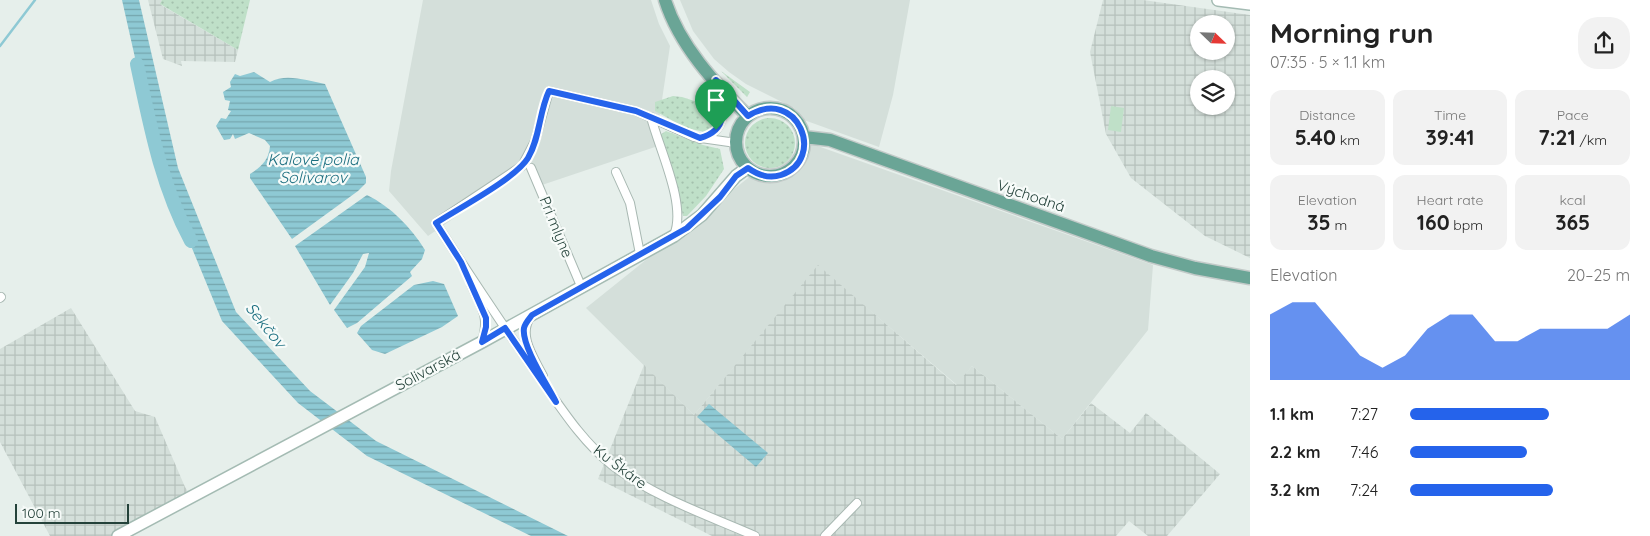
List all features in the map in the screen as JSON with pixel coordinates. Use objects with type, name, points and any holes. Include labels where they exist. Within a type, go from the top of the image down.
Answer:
[{"type":"main road","points":[[665,0],[675,26],[686,45],[748,116]]},
{"type":"main road","points":[[762,109],[778,109],[796,119],[804,137],[804,148],[801,158],[785,173],[766,176],[748,168],[737,152],[737,133],[748,116],[762,109]]},
{"type":"main road","name":"Východná","points":[[804,137],[830,140],[1151,256],[1195,268],[1250,278]]},
{"type":"street","points":[[1218,0],[1250,4]]},
{"type":"street","points":[[700,138],[712,133],[722,119],[723,110],[716,80]]},
{"type":"street","points":[[482,342],[486,318],[461,262],[436,223],[522,166],[535,141],[549,91],[624,108],[651,117],[700,138],[736,143]]},
{"type":"street","points":[[651,117],[676,198],[678,223],[674,236]]},
{"type":"street","name":"Pri mlyne","points":[[531,168],[581,286]]},
{"type":"street","name":"Solivarská","points":[[118,536],[482,342],[674,236],[702,215],[736,176],[748,168]]},
{"type":"street","points":[[616,172],[630,203],[640,254]]},
{"type":"street","name":"Ku Škáre","points":[[461,262],[556,402],[588,443],[612,465],[651,490],[755,536]]},
{"type":"street","points":[[536,312],[526,323],[524,333],[556,402]]},
{"type":"street","points":[[825,536],[857,503]]},
{"type":"shaded area","points":[[148,0],[162,0],[161,5],[238,50],[235,62],[181,61],[182,66],[163,59]]},
{"type":"shaded area","points":[[423,0],[651,0],[659,24],[670,46],[655,147],[536,187],[528,167],[428,236],[389,191],[391,171]]},
{"type":"shaded area","points":[[680,0],[910,0],[893,95],[879,147],[804,120],[794,108],[746,84],[729,72],[714,59],[693,31]]},
{"type":"shaded area","points":[[1103,0],[1143,0],[1250,15],[1250,258],[1205,236],[1131,178],[1106,134],[1090,52]]},
{"type":"shaded area","points":[[812,144],[1153,265],[1148,330],[1062,439],[972,366],[957,385],[818,266],[694,415],[586,308],[748,178]]},
{"type":"shaded area","points":[[818,265],[956,385],[972,366],[1062,439],[1091,403],[1130,433],[1146,413],[1220,474],[1167,536],[1148,536],[1129,521],[1116,536],[712,536],[598,479],[644,365],[694,415]]},
{"type":"shaded area","points":[[71,308],[135,411],[155,417],[185,487],[193,499],[121,536],[50,536],[0,442],[0,349]]},
{"type":"green space","points":[[162,0],[250,0],[238,50],[160,4]]},
{"type":"green space","points":[[721,71],[750,92],[747,97]]},
{"type":"green space","points":[[673,96],[710,106],[714,105],[716,112],[714,123],[716,124],[705,132],[686,128],[655,111],[655,102]]},
{"type":"green space","points":[[1111,106],[1124,108],[1121,132],[1108,130]]},
{"type":"green space","points":[[775,118],[788,125],[794,133],[794,153],[788,161],[780,167],[765,168],[752,161],[746,153],[745,138],[752,125],[760,119]]},
{"type":"green space","points":[[666,131],[703,145],[720,149],[724,169],[706,196],[687,216],[683,216],[676,183],[661,145],[660,135]]},
{"type":"water","points":[[122,0],[139,0],[178,168],[236,312],[310,391],[376,441],[568,536],[531,536],[367,456],[298,403],[222,321],[161,173]]},
{"type":"water","name":"Kalové polia Solivarov","points":[[254,72],[270,82],[277,79],[290,78],[325,84],[366,177],[366,183],[358,191],[292,239],[250,178],[250,174],[261,166],[266,159],[270,146],[265,140],[249,133],[235,139],[233,134],[230,139],[224,140],[216,126],[221,118],[226,119],[231,111],[228,110],[230,101],[225,100],[223,92],[231,87],[230,82],[235,74],[240,76]]},
{"type":"water","name":"Kalové polia Solivarov","points":[[367,195],[384,205],[400,218],[425,250],[422,259],[410,272],[412,276],[357,323],[347,328],[334,310],[365,267],[369,253],[363,254],[353,273],[330,305],[295,246]]},
{"type":"water","points":[[433,281],[444,284],[458,316],[442,327],[385,354],[372,350],[357,333],[361,326],[414,285]]},
{"type":"water","points":[[709,404],[768,453],[756,467],[697,417]]},
{"type":"waterway","points":[[0,46],[35,0]]},
{"type":"waterway","name":"Sekčov","points":[[137,64],[164,176],[191,241]]},
{"type":"route","points":[[716,80],[748,116],[767,108],[778,109],[796,119],[804,137],[804,148],[801,158],[794,167],[785,173],[776,176],[766,176],[756,174],[748,168],[736,176],[720,197],[687,228],[575,289],[532,315],[526,323],[524,333],[556,402],[505,328],[482,342],[485,334],[486,318],[461,262],[436,223],[522,166],[532,150],[549,91],[636,111],[694,137],[707,136],[716,130],[722,119],[723,110],[716,80]]}]
